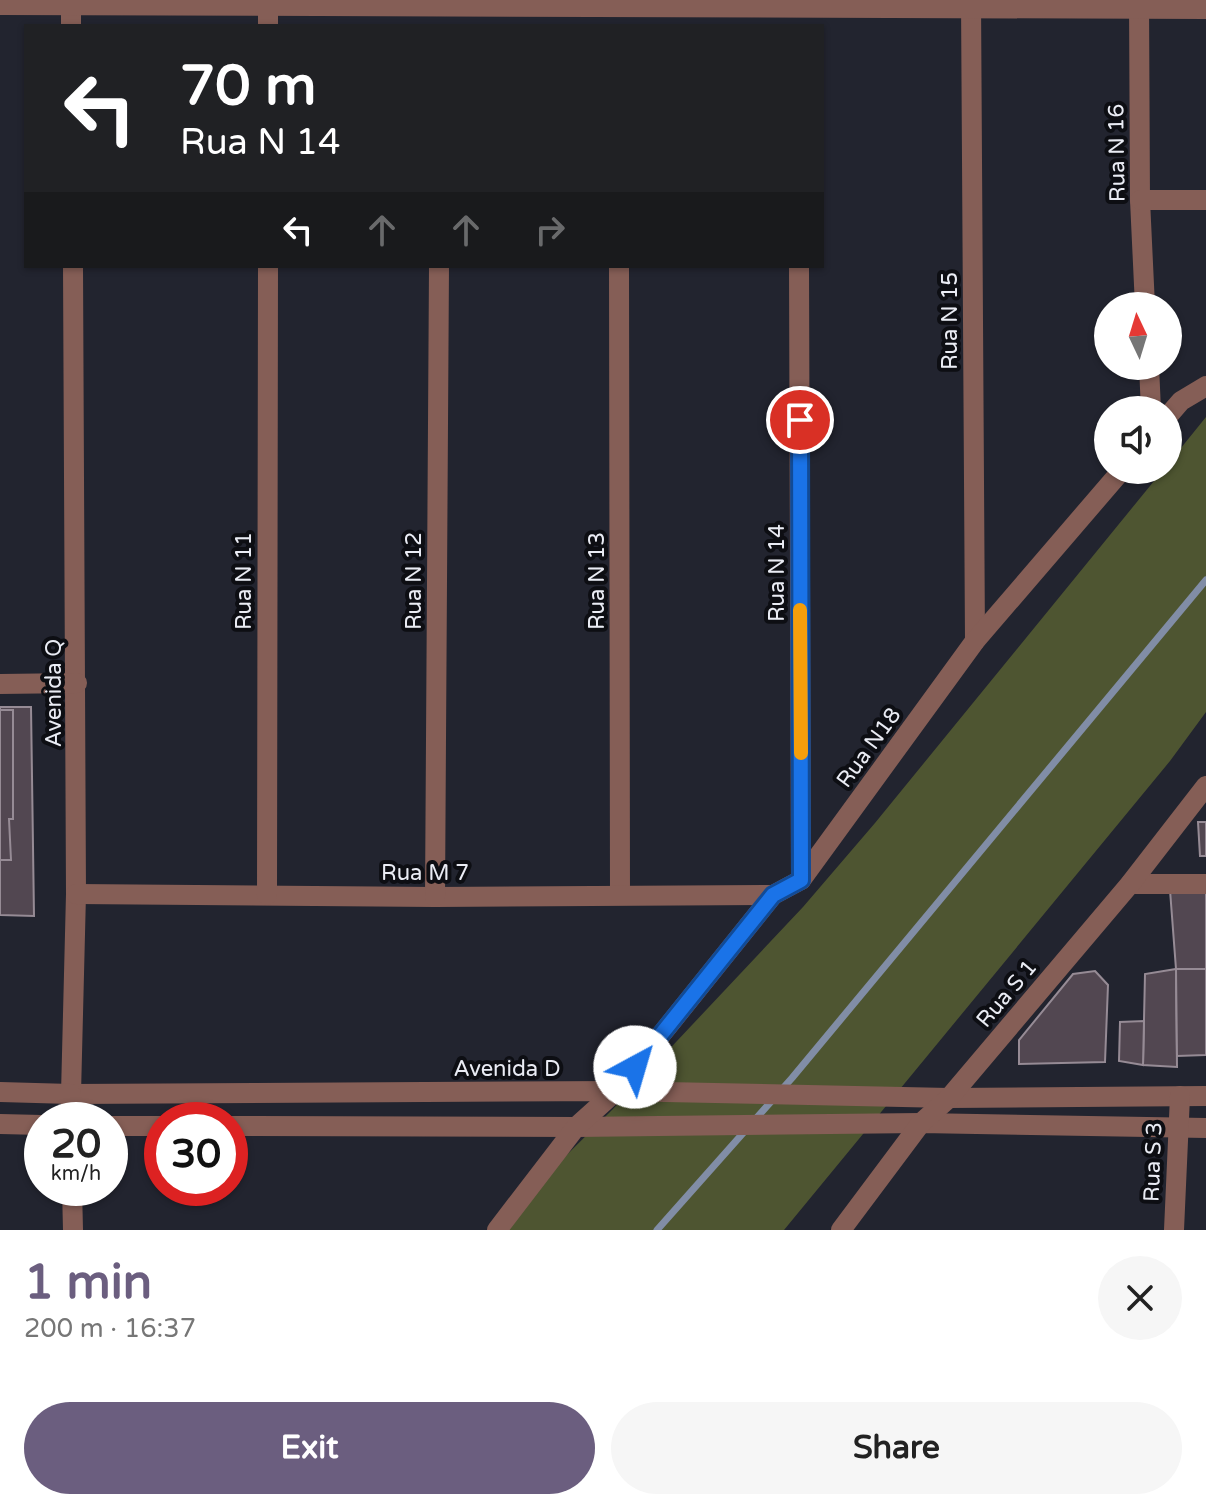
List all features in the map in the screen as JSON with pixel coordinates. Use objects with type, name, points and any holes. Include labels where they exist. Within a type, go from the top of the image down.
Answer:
[{"type":"street","points":[[71,2],[71,24]]},
{"type":"street","points":[[268,2],[268,24]]},
{"type":"street","points":[[0,5],[268,2],[441,11],[798,11],[972,5],[1139,4],[1206,9]]},
{"type":"street","name":"Rua N 16","points":[[1139,4],[1140,200],[1144,292]]},
{"type":"street","name":"Rua N 15","points":[[972,5],[975,641]]},
{"type":"street","points":[[1140,200],[1206,200]]},
{"type":"street","name":"Avenida Q","points":[[71,1102],[77,683],[73,268]]},
{"type":"street","name":"Rua N 11","points":[[267,895],[268,268]]},
{"type":"street","name":"Rua N 12","points":[[435,897],[439,268]]},
{"type":"street","name":"Rua N 13","points":[[619,268],[620,895]]},
{"type":"street","name":"Rua N 14","points":[[799,268],[801,880]]},
{"type":"street","points":[[1182,400],[1206,386]]},
{"type":"street","name":"Rua N18","points":[[497,1230],[576,1127],[616,1091],[773,895],[801,880],[975,641],[1110,484]]},
{"type":"street","points":[[0,684],[77,683]]},
{"type":"street","name":"Rua S 1","points":[[841,1230],[921,1123],[949,1098],[1130,884],[1206,786]]},
{"type":"street","points":[[1130,884],[1206,884]]},
{"type":"street","name":"Rua M 7","points":[[76,894],[435,897],[773,895]]},
{"type":"street","name":"Avenida D","points":[[0,1092],[616,1091],[949,1098],[1206,1096]]},
{"type":"street","name":"Rua S 3","points":[[1174,1230],[1180,1096]]},
{"type":"street","points":[[248,1126],[576,1127],[921,1123],[1206,1128]]},
{"type":"street","points":[[0,1124],[24,1125]]},
{"type":"street","points":[[72,1206],[73,1230]]},
{"type":"green space","points":[[1206,417],[1206,712],[1170,761],[784,1230],[491,1230],[613,1109],[803,907],[1152,484],[1182,484],[1182,447]]},
{"type":"building","points":[[0,707],[31,707],[34,916],[0,915]]},
{"type":"building","points":[[0,710],[13,710],[13,819],[9,819],[11,860],[0,860]]},
{"type":"building","points":[[1198,822],[1206,822],[1206,856],[1200,856]]},
{"type":"building","points":[[1206,888],[1206,969],[1176,969],[1170,890]]},
{"type":"building","points":[[1176,969],[1177,1067],[1143,1065],[1145,974]]},
{"type":"building","points":[[1176,969],[1206,969],[1206,1055],[1177,1056]]},
{"type":"building","points":[[1095,971],[1108,985],[1105,1062],[1019,1064],[1019,1040],[1073,974]]},
{"type":"building","points":[[1144,1021],[1143,1065],[1119,1061],[1120,1022]]},
{"type":"waterway","points":[[657,1230],[792,1078],[1206,580]]},
{"type":"slow traffic","points":[[800,610],[801,753]]},
{"type":"route","points":[[635,1067],[773,895],[801,880],[800,420]]}]
